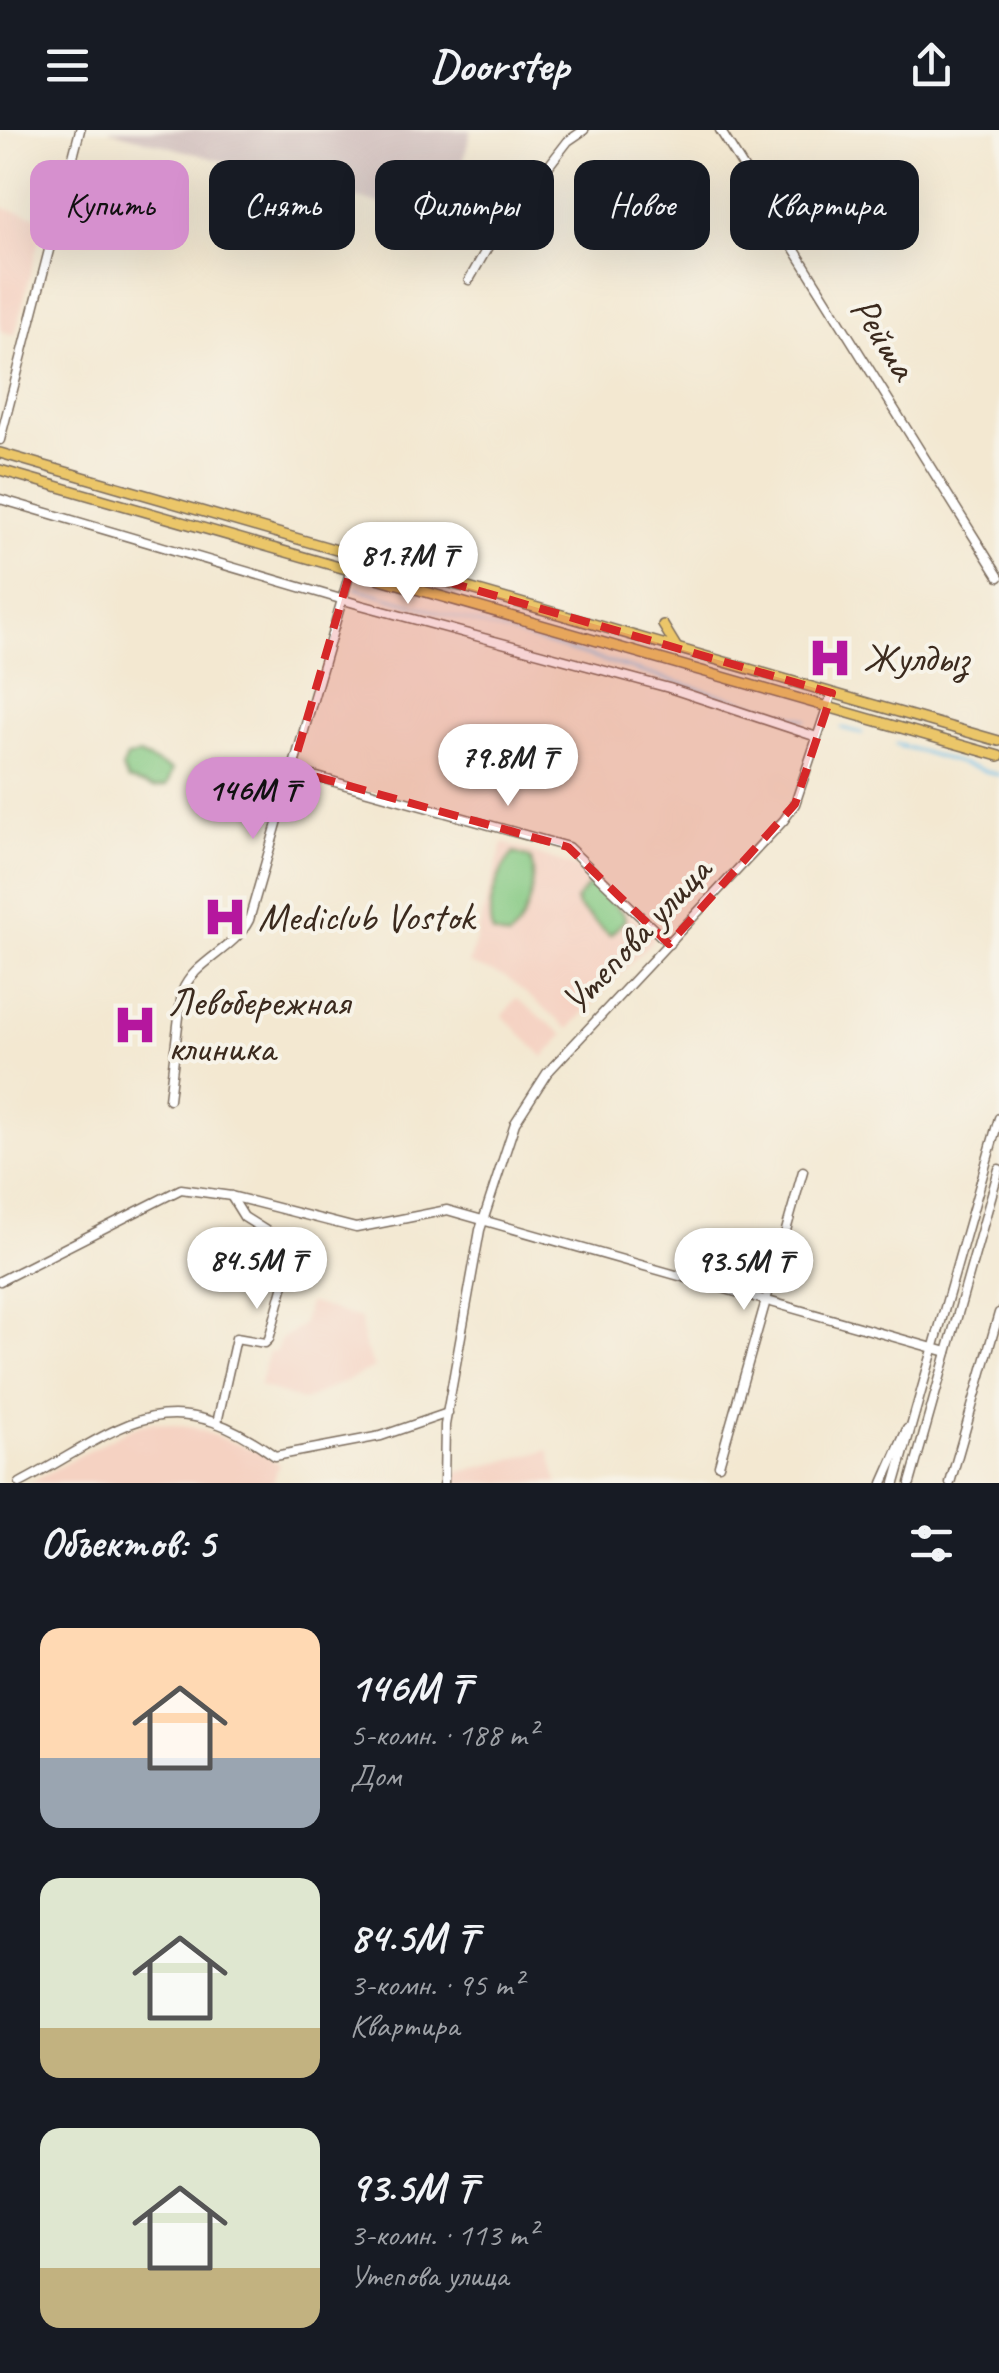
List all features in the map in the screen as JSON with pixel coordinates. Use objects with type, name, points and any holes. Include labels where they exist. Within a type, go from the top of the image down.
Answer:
[{"type":"main road","points":[[0,453],[999,740]]},
{"type":"main road","points":[[0,470],[999,756]]},
{"type":"main road","points":[[663,625],[677,648]]},
{"type":"street","points":[[0,440],[80,130]]},
{"type":"street","points":[[470,280],[493,238],[568,141],[584,130]]},
{"type":"street","name":"Рейша","points":[[720,130],[999,578]]},
{"type":"street","points":[[0,498],[340,599],[578,662],[817,737]]},
{"type":"street","points":[[170,1100],[182,992],[186,982],[235,940],[249,920],[355,555]]},
{"type":"street","name":"Утепова улица","points":[[444,1483],[448,1413],[484,1220],[523,1107],[547,1073],[784,820],[832,693]]},
{"type":"street","points":[[292,770],[568,847],[669,944]]},
{"type":"street","points":[[895,1483],[999,1118]]},
{"type":"street","points":[[921,1483],[910,1481],[999,1169]]},
{"type":"street","points":[[719,1465],[803,1171]]},
{"type":"street","points":[[0,1280],[23,1273],[159,1196],[181,1189],[230,1196],[356,1228],[447,1210],[947,1352]]},
{"type":"street","points":[[218,1423],[236,1338],[265,1343],[268,1339],[292,1255],[290,1246],[244,1216],[230,1196]]},
{"type":"street","points":[[950,1483],[994,1349],[999,1313]]},
{"type":"street","points":[[20,1483],[128,1421],[153,1414],[218,1423],[275,1456],[380,1436],[448,1413]]},
{"type":"street","points":[[883,1483],[894,1450],[914,1416]]},
{"type":"highlighted area","points":[[355,555],[832,693],[795,804],[669,944],[568,847],[292,770]]},
{"type":"shaded area","points":[[109,130],[471,130],[464,160],[375,160],[375,203],[355,197],[355,160],[218,160]]},
{"type":"shaded area","points":[[0,207],[30,214],[30,250],[36,250],[15,335],[0,331]]},
{"type":"shaded area","points":[[503,843],[584,870],[655,937],[569,1029],[506,977],[469,964]]},
{"type":"shaded area","points":[[516,998],[564,1035],[544,1057],[503,1016]]},
{"type":"shaded area","points":[[309,1302],[361,1319],[363,1343],[374,1368],[303,1401],[259,1386],[269,1352],[275,1353],[281,1339],[302,1325]]},
{"type":"shaded area","points":[[154,1422],[194,1428],[267,1455],[279,1464],[273,1483],[29,1483],[131,1428]]},
{"type":"shaded area","points":[[549,1450],[558,1483],[457,1483],[456,1473]]},
{"type":"green space","points":[[139,755],[172,770],[167,786],[154,788],[128,780],[122,769],[127,757]]},
{"type":"green space","points":[[514,853],[530,858],[533,877],[525,912],[508,938],[493,933],[490,914],[498,880]]},
{"type":"green space","points":[[588,886],[594,886],[624,914],[625,920],[610,935],[578,907],[576,900]]},
{"type":"waterway","points":[[356,588],[806,720]]},
{"type":"waterway","points":[[842,728],[862,733]]},
{"type":"waterway","points":[[896,744],[999,775]]},
{"type":"place","name":"Жулдыз","points":[[830,658]]},
{"type":"place","name":"Mediclub Vostok","points":[[225,917]]},
{"type":"place","name":"Левобережная клиника","points":[[135,1025]]}]
